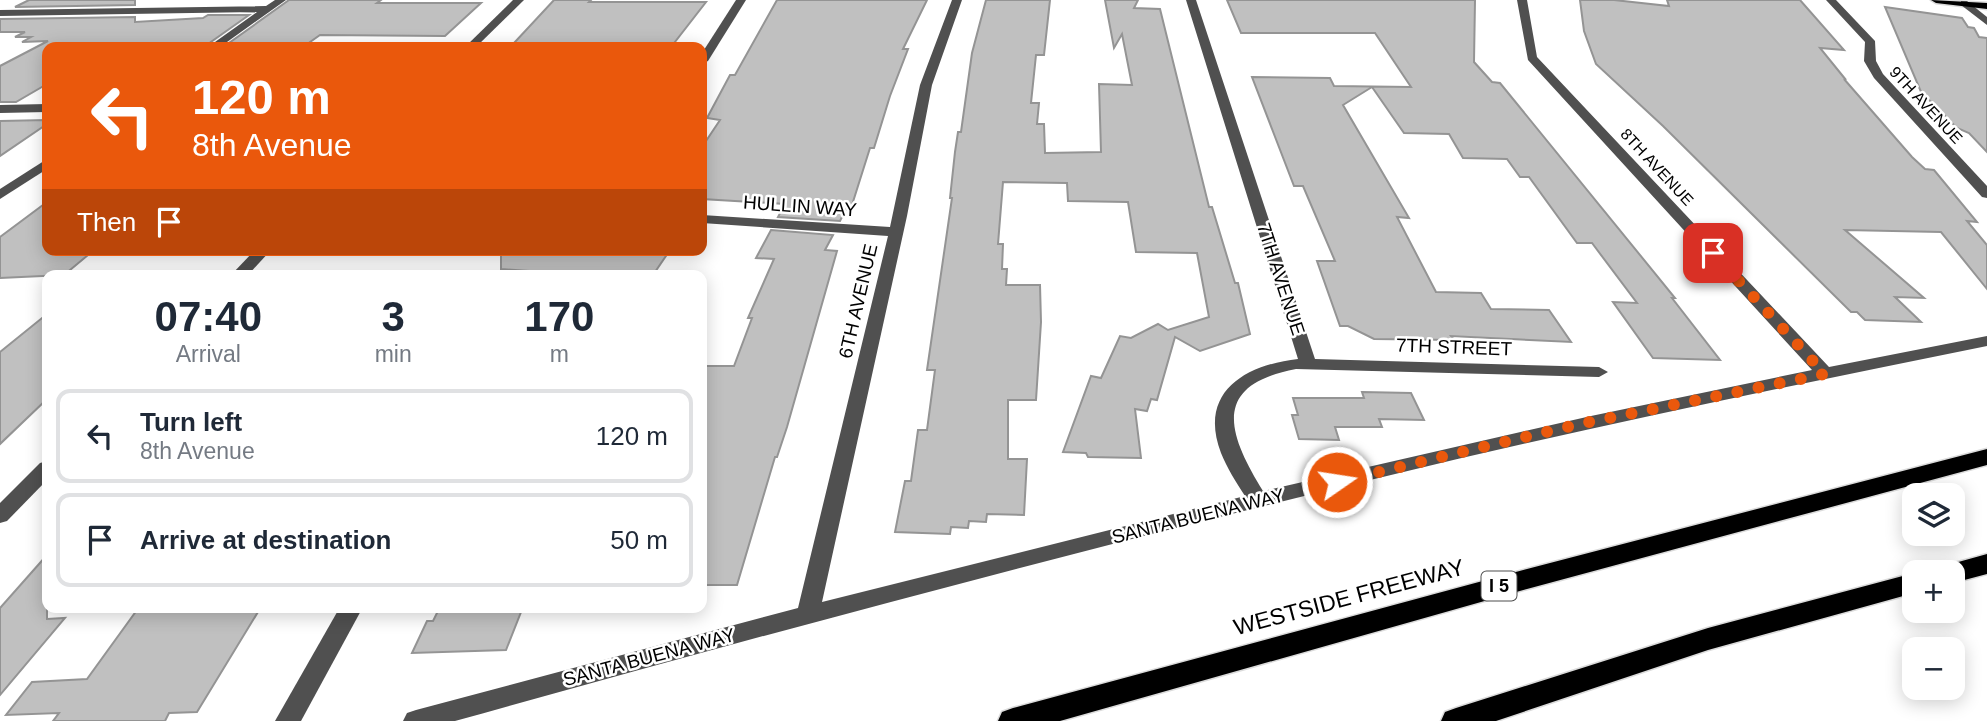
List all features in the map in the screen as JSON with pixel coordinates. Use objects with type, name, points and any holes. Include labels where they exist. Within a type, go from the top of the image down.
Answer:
[{"type":"highway","name":"WESTSIDE FREEWAY","points":[[1013,721],[1527,579],[1987,457]]},
{"type":"highway","points":[[1965,570],[1987,564]]},
{"type":"highway","points":[[1456,721],[1708,639],[1902,586]]},
{"type":"main road","points":[[1936,0],[1987,6]]},
{"type":"street","points":[[221,42],[281,0]]},
{"type":"street","points":[[475,42],[519,0]]},
{"type":"street","points":[[707,53],[741,0]]},
{"type":"street","name":"6TH AVENUE","points":[[808,613],[896,232],[926,85],[957,0]]},
{"type":"street","name":"7TH AVENUE","points":[[1191,0],[1308,364],[1286,365],[1248,377],[1235,389],[1226,404],[1224,426],[1229,449],[1258,501]]},
{"type":"street","name":"8TH AVENUE","points":[[1522,0],[1532,58],[1825,374]]},
{"type":"street","name":"9TH AVENUE","points":[[1831,0],[1870,41],[1870,61],[1878,76],[1987,194]]},
{"type":"street","points":[[1964,4],[1987,22]]},
{"type":"street","points":[[0,13],[269,9]]},
{"type":"street","points":[[0,109],[42,108]]},
{"type":"street","points":[[0,195],[42,166]]},
{"type":"street","name":"HULLIN WAY","points":[[707,219],[896,232]]},
{"type":"street","points":[[244,270],[258,256]]},
{"type":"street","name":"SANTA BUENA WAY","points":[[416,721],[808,613],[1258,501],[1575,425],[1987,341]]},
{"type":"street","name":"7TH STREET","points":[[1308,364],[1599,372]]},
{"type":"street","points":[[0,516],[42,473]]},
{"type":"street","points":[[288,721],[349,613]]},
{"type":"building","points":[[29,0],[135,0],[135,5],[15,7]]},
{"type":"building","points":[[289,0],[481,3],[445,36],[320,35],[310,42],[230,42]]},
{"type":"building","points":[[554,0],[706,2],[675,42],[515,42]]},
{"type":"building","points":[[777,0],[927,0],[903,49],[908,49],[874,148],[870,148],[852,205],[848,205],[840,221],[778,217],[785,204],[707,199],[707,140],[720,120],[707,118],[730,75],[735,75]]},
{"type":"building","points":[[986,0],[1050,0],[1044,55],[1036,55],[1031,103],[1039,103],[1037,124],[1044,124],[1045,153],[1101,152],[1099,84],[1132,85],[1122,34],[1114,48],[1105,0],[1138,0],[1134,8],[1160,9],[1209,207],[1212,207],[1235,283],[1238,283],[1250,334],[1200,351],[1175,337],[1157,400],[1151,399],[1147,411],[1135,409],[1141,458],[1088,457],[1086,453],[1063,452],[1091,376],[1101,378],[1120,336],[1131,338],[1158,324],[1168,330],[1209,317],[1197,253],[1136,252],[1128,202],[1068,201],[1067,183],[1003,182],[998,244],[1003,244],[1002,269],[1007,269],[1006,285],[1040,285],[1041,322],[1036,400],[1008,400],[1008,459],[1027,459],[1024,515],[987,514],[986,522],[969,521],[968,528],[951,527],[950,534],[895,532],[905,481],[911,481],[918,430],[927,430],[935,370],[927,370],[952,198],[955,152],[958,132],[961,132],[972,53]]},
{"type":"building","points":[[1227,0],[1475,0],[1474,62],[1492,82],[1500,83],[1675,298],[1672,298],[1720,360],[1653,358],[1613,302],[1637,303],[1592,243],[1577,243],[1529,177],[1520,177],[1507,159],[1463,158],[1449,134],[1404,133],[1372,87],[1343,105],[1409,218],[1397,217],[1436,292],[1481,293],[1491,309],[1549,310],[1571,342],[1451,336],[1454,340],[1374,339],[1348,326],[1340,326],[1317,261],[1335,261],[1303,186],[1294,186],[1252,77],[1330,78],[1334,86],[1411,87],[1375,33],[1241,33]]},
{"type":"building","points":[[1580,0],[1614,0],[1669,6],[1667,0],[1800,0],[1844,50],[1820,48],[1846,80],[1844,79],[1912,157],[1925,169],[1934,170],[1977,222],[1967,221],[1987,245],[1987,289],[1941,232],[1845,230],[1924,298],[1895,297],[1921,322],[1865,320],[1857,312],[1851,312],[1663,126],[1596,64],[1584,31]]},
{"type":"building","points":[[1885,7],[1962,18],[1968,27],[1974,28],[1979,37],[1987,38],[1987,152],[1969,133],[1957,128],[1921,92]]},
{"type":"building","points":[[208,15],[249,15],[211,42],[22,42],[31,37],[15,37],[25,32],[0,32],[0,19],[135,17],[135,22],[203,18]]},
{"type":"building","points":[[42,44],[42,87],[16,102],[0,102],[0,66]]},
{"type":"building","points":[[42,120],[42,127],[0,156],[0,121]]},
{"type":"building","points":[[42,206],[42,256],[87,256],[70,270],[42,270],[42,276],[0,278],[0,237]]},
{"type":"building","points":[[771,230],[833,235],[825,250],[837,251],[787,427],[775,457],[737,585],[707,585],[707,366],[734,366],[752,318],[748,318],[774,259],[756,258]]},
{"type":"building","points":[[501,256],[666,256],[656,270],[501,269]]},
{"type":"building","points":[[42,318],[42,404],[0,444],[0,352]]},
{"type":"building","points":[[1362,392],[1411,393],[1424,420],[1379,419],[1382,427],[1335,427],[1339,440],[1299,439],[1292,415],[1298,415],[1293,398],[1364,398]]},
{"type":"building","points":[[42,561],[42,613],[47,613],[47,619],[65,618],[0,695],[0,608]]},
{"type":"building","points":[[135,613],[257,613],[197,712],[169,713],[165,721],[53,721],[59,713],[6,715],[32,682],[87,679]]},
{"type":"building","points":[[437,613],[521,613],[506,650],[412,653],[427,621],[433,621]]},
{"type":"route","points":[[1337,482],[1575,425],[1825,374],[1713,253]]}]
